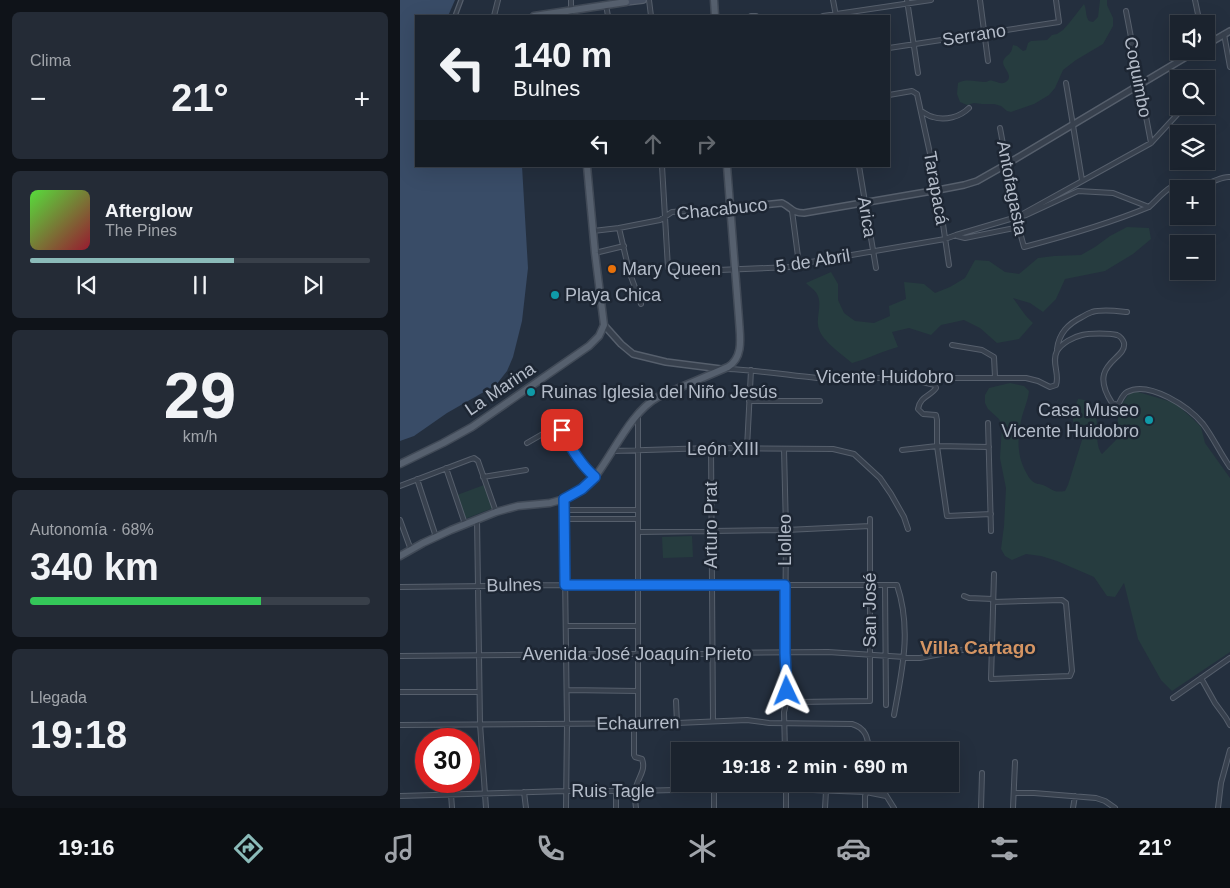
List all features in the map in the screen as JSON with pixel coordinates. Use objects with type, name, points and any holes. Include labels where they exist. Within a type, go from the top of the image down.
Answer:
[{"type":"main road","points":[[547,15],[571,13],[626,1],[643,0]]},
{"type":"main road","points":[[714,0],[715,15]]},
{"type":"main road","points":[[587,167],[594,253],[604,325]]},
{"type":"main road","points":[[400,556],[436,537],[496,512],[518,506],[550,503],[564,499],[582,489],[595,477],[638,414],[646,406],[654,400],[731,365],[738,356],[740,346],[727,167]]},
{"type":"main road","name":"La Marina","points":[[400,464],[451,439],[486,418],[593,343],[604,325]]},
{"type":"street","points":[[455,15],[461,0]]},
{"type":"street","points":[[494,15],[498,0]]},
{"type":"street","points":[[571,0],[571,13]]},
{"type":"street","points":[[649,0],[651,15]]},
{"type":"street","points":[[833,0],[835,15],[907,2],[931,0]]},
{"type":"street","points":[[980,0],[988,60]]},
{"type":"street","name":"Serrano","points":[[890,48],[1059,22],[1056,0]]},
{"type":"street","points":[[1195,0],[1198,15]]},
{"type":"street","points":[[907,2],[918,73]]},
{"type":"street","points":[[606,5],[608,15]]},
{"type":"street","name":"Coquimbo","points":[[1126,11],[1151,143]]},
{"type":"street","points":[[1215,40],[1230,31]]},
{"type":"street","points":[[1224,34],[1230,67]]},
{"type":"street","name":"Chacabuco","points":[[592,231],[620,228],[660,220],[672,212],[782,203],[792,211],[804,213],[938,190],[973,182],[1007,164],[1181,60]]},
{"type":"street","points":[[1066,84],[1082,180]]},
{"type":"street","name":"Tarapacá","points":[[890,95],[912,91],[917,94],[938,190],[949,265]]},
{"type":"street","points":[[921,111],[932,117],[948,118],[958,116],[969,108]]},
{"type":"street","name":"5 de Abril","points":[[665,217],[669,271],[671,272],[791,267],[945,240],[1017,217],[1151,143],[1177,115]]},
{"type":"street","name":"Antofagasta","points":[[1000,128],[1024,247],[1071,234],[1149,208]]},
{"type":"street","points":[[662,167],[665,217]]},
{"type":"street","name":"Arica","points":[[859,167],[876,268]]},
{"type":"street","points":[[1017,217],[1026,215],[1078,191],[1113,194],[1149,208],[1170,187],[1180,183],[1207,183],[1230,177]]},
{"type":"street","points":[[792,211],[800,264]]},
{"type":"street","name":"5 de Abril","points":[[956,235],[965,238],[1019,227]]},
{"type":"street","points":[[620,228],[629,271],[641,304]]},
{"type":"street","points":[[594,253],[624,246]]},
{"type":"street","points":[[1057,352],[1061,334],[1074,321],[1093,312],[1115,310],[1128,312]]},
{"type":"street","name":"Vicente Huidobro","points":[[604,325],[620,344],[633,354],[666,362],[817,378],[1026,378],[1038,381],[1048,387],[1053,387],[1058,381],[1055,362],[1057,352]]},
{"type":"street","points":[[1057,352],[1065,343],[1082,335],[1119,336],[1124,343],[1124,348],[1104,373],[1104,384],[1112,403],[1118,405],[1124,394],[1138,389],[1160,394],[1174,400],[1202,423],[1230,467]]},
{"type":"street","points":[[952,345],[982,350],[994,357],[995,377]]},
{"type":"street","points":[[747,448],[751,370]]},
{"type":"street","points":[[918,378],[922,382],[935,385],[936,388],[922,400],[918,409],[923,414],[936,415],[938,420],[937,446],[946,516],[992,514]]},
{"type":"street","points":[[749,401],[820,400]]},
{"type":"street","points":[[636,808],[635,791],[644,765],[642,758],[635,757],[634,755],[638,691],[638,414]]},
{"type":"street","points":[[988,423],[991,531]]},
{"type":"street","points":[[527,443],[553,428],[560,429],[578,460],[595,477]]},
{"type":"street","points":[[902,450],[937,446],[989,447]]},
{"type":"street","name":"León XIII","points":[[612,451],[711,448],[833,449],[854,454],[880,478],[900,509],[908,529]]},
{"type":"street","name":"Arturo Prat","points":[[711,448],[713,721]]},
{"type":"street","name":"Llolleo","points":[[784,449],[786,530],[785,653],[788,685],[784,712],[785,742]]},
{"type":"street","points":[[400,486],[474,458],[478,461],[496,512]]},
{"type":"street","points":[[446,468],[465,524]]},
{"type":"street","points":[[483,477],[526,470]]},
{"type":"street","points":[[417,479],[436,537]]},
{"type":"street","points":[[564,499],[567,690],[566,808]]},
{"type":"street","points":[[564,510],[637,510]]},
{"type":"street","points":[[477,519],[479,692],[486,808]]},
{"type":"street","points":[[564,519],[638,519]]},
{"type":"street","name":"San José","points":[[787,699],[797,702],[870,701],[870,519]]},
{"type":"street","points":[[400,520],[411,550]]},
{"type":"street","points":[[638,532],[786,530],[870,526]]},
{"type":"street","points":[[964,596],[993,600],[1062,600],[1066,603],[1072,671],[1070,676],[991,679],[993,644],[993,600],[994,574]]},
{"type":"street","points":[[885,585],[886,705]]},
{"type":"street","name":"Bulnes","points":[[400,587],[898,585],[902,599],[906,637],[905,658]]},
{"type":"street","points":[[566,626],[638,626]]},
{"type":"street","name":"Avenida José Joaquín Prieto","points":[[400,656],[828,652],[920,658],[993,644]]},
{"type":"street","points":[[894,715],[905,658]]},
{"type":"street","points":[[1173,698],[1230,658]]},
{"type":"street","points":[[1201,678],[1230,725]]},
{"type":"street","points":[[567,690],[638,691]]},
{"type":"street","points":[[400,692],[479,692]]},
{"type":"street","points":[[676,701],[677,723]]},
{"type":"street","name":"Echaurren","points":[[400,725],[677,723],[747,720],[764,723],[852,724],[863,729],[868,742]]},
{"type":"street","points":[[1218,808],[1221,783],[1230,750]]},
{"type":"street","points":[[1013,808],[1015,762]]},
{"type":"street","points":[[1224,771],[1230,763]]},
{"type":"street","points":[[981,808],[982,773]]},
{"type":"street","name":"Ruis Tagle","points":[[400,796],[671,790]]},
{"type":"street","points":[[616,791],[616,808]]},
{"type":"street","points":[[524,792],[526,808]]},
{"type":"street","points":[[714,792],[714,808]]},
{"type":"street","points":[[786,792],[786,808]]},
{"type":"street","points":[[825,808],[826,792]]},
{"type":"street","points":[[865,808],[866,792]]},
{"type":"street","name":"Ruis Tagle","points":[[866,792],[886,796]]},
{"type":"street","points":[[884,792],[894,808]]},
{"type":"street","points":[[1014,793],[1100,799],[1115,808]]},
{"type":"street","points":[[451,794],[452,808]]},
{"type":"street","points":[[1073,808],[1075,796]]},
{"type":"green space","points":[[1100,0],[1107,0],[1107,5],[1113,18],[1113,26],[1103,44],[1063,70],[1055,88],[1049,95],[1034,104],[1011,112],[994,104],[974,103],[967,105],[960,102],[957,94],[958,83],[968,80],[1006,82],[1009,76],[1003,62],[1011,52],[1013,45],[1023,51],[1026,50],[1028,43],[1031,41],[1047,40],[1052,35],[1063,30],[1084,4],[1089,21],[1093,22],[1098,17]]},
{"type":"green space","points":[[1127,227],[1149,228],[1151,239],[1133,254],[1105,271],[1065,279],[1056,299],[1043,312],[1030,303],[1013,298],[1033,323],[1019,339],[997,343],[980,328],[964,320],[941,325],[931,335],[909,328],[892,332],[898,347],[852,363],[828,343],[821,334],[818,325],[819,298],[815,291],[806,283],[831,272],[838,284],[838,300],[844,313],[855,321],[874,323],[890,316],[889,306],[906,299],[904,282],[924,284],[935,293],[965,278],[975,260],[989,261],[1005,272],[1019,274],[1038,258],[1081,255]]},
{"type":"green space","points":[[1010,383],[1024,386],[1029,391],[1020,428],[1019,448],[1024,468],[1029,478],[1035,483],[1055,491],[1065,491],[1082,440],[1081,433],[1073,421],[1073,413],[1078,399],[1087,401],[1093,406],[1097,421],[1097,439],[1102,454],[1116,440],[1119,408],[1129,394],[1135,391],[1175,403],[1193,419],[1201,427],[1205,443],[1230,478],[1230,652],[1172,691],[1161,680],[1138,639],[1124,583],[1115,597],[1107,596],[1094,577],[1041,556],[1026,554],[1012,560],[1005,556],[1001,549],[1006,488],[1000,458],[1002,426],[999,419],[988,409],[985,403],[985,395],[989,388]]},
{"type":"green space","points":[[484,485],[493,508],[465,519],[457,495]]},
{"type":"green space","points":[[692,536],[693,557],[663,558],[662,537]]},
{"type":"water","points":[[400,0],[455,0],[448,15],[415,15],[415,167],[522,167],[528,268],[522,321],[513,357],[507,371],[496,385],[447,413],[414,436],[400,441]]},
{"type":"place","name":"Mary Queen","points":[[612,269]]},
{"type":"place","name":"Playa Chica","points":[[555,295]]},
{"type":"place","name":"Ruinas Iglesia del Niño Jesús","points":[[531,392]]},
{"type":"place","name":"Casa Museo Vicente Huidobro","points":[[1149,420]]},
{"type":"district","name":"Villa Cartago","points":[[978,647]]},
{"type":"route","points":[[562,430],[578,460],[595,477],[582,489],[564,499],[565,585],[785,585],[787,691]]}]
